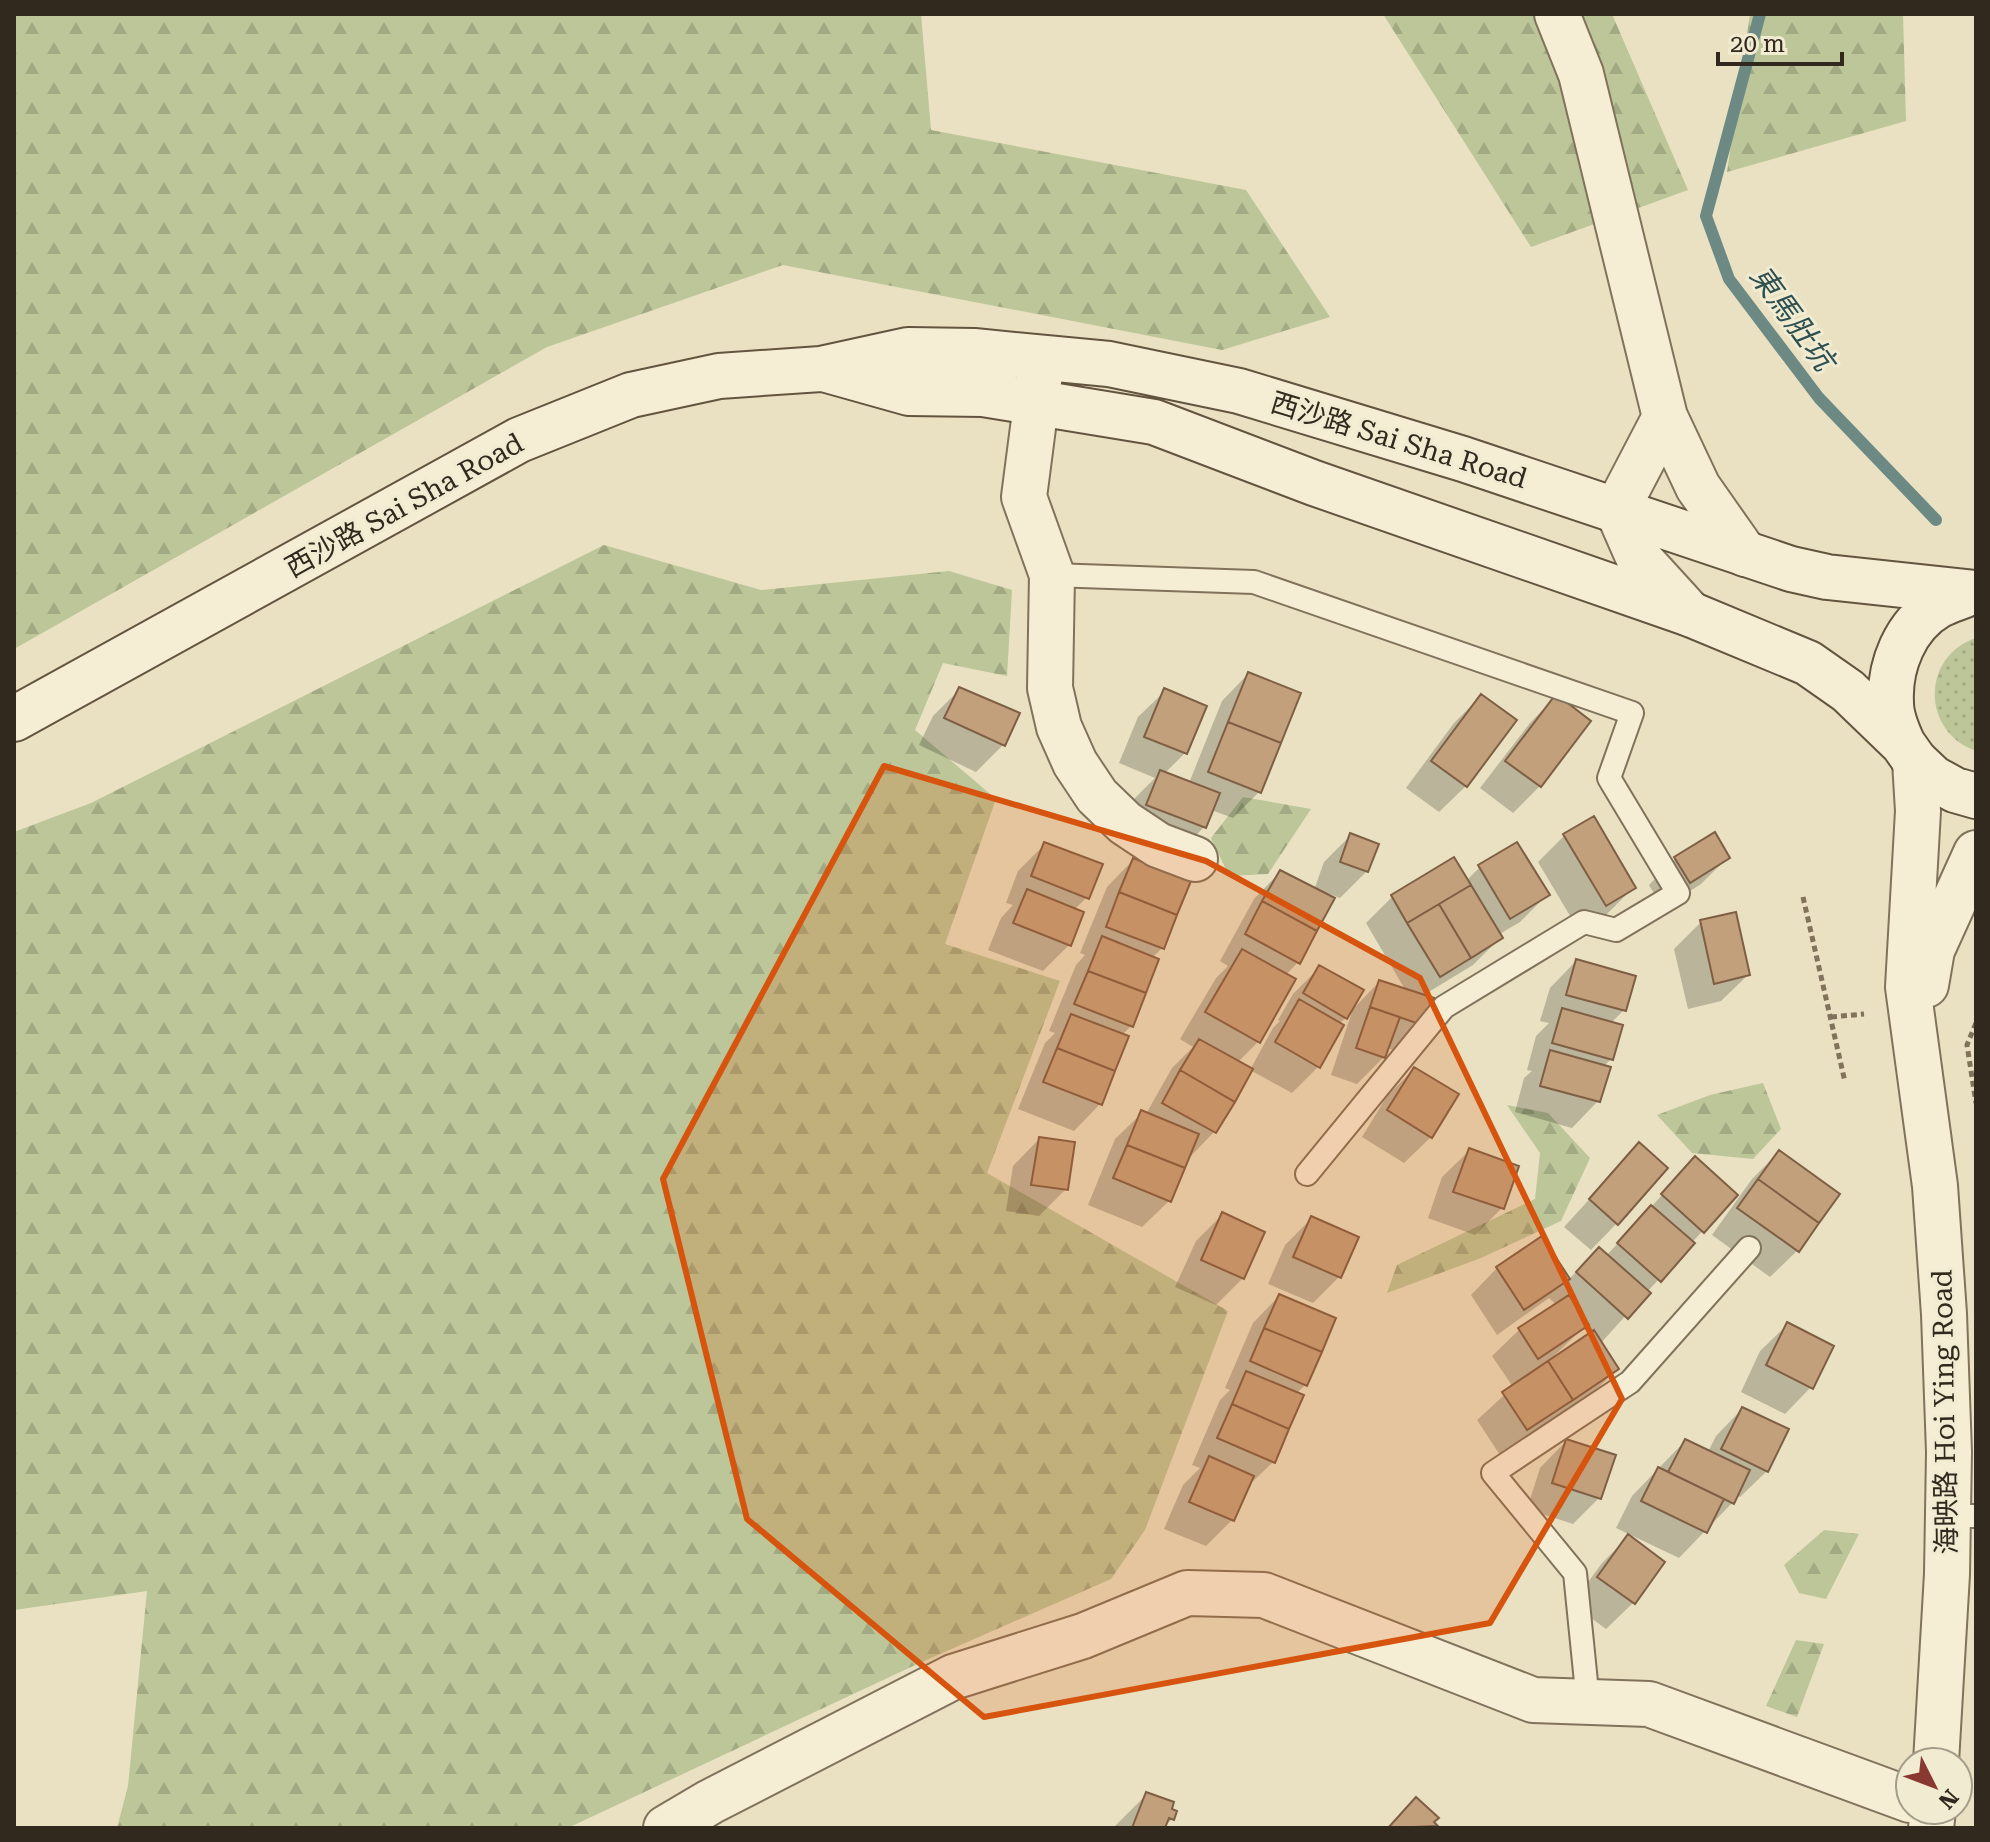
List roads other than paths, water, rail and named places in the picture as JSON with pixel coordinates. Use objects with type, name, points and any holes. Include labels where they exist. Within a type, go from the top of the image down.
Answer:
[{"type":"street","points":[[1557,14],[1581,74],[1665,417],[1698,487],[1745,554]]},
{"type":"street","name":"西沙路 Sai Sha Road","points":[[14,719],[519,440],[631,395],[719,376],[821,369],[908,350],[974,351],[1109,364],[1239,391],[1617,509],[1745,554],[1827,577],[1972,593]]},
{"type":"street","points":[[1042,357],[1024,497],[1052,575],[1050,688],[1059,727],[1075,763],[1097,796],[1125,823],[1158,845],[1195,859]]},
{"type":"street","name":"西沙路 Sai Sha Road","points":[[821,369],[909,393],[983,394],[1154,422],[1314,483],[1690,614],[1808,663],[1848,691],[1933,778],[1955,790],[1976,796]]},
{"type":"street","points":[[1665,417],[1617,509],[1638,557],[1690,614]]},
{"type":"street","name":"西沙路 Sai Sha Road","points":[[1909,753],[1895,725],[1890,703],[1894,668],[1900,650],[1922,619],[1937,607],[1972,593]]},
{"type":"street","name":"海映路 Hoi Ying Road","points":[[1909,753],[1918,811],[1908,987],[1935,1186],[1949,1452],[1962,1516],[1938,1746]]},
{"type":"street","name":"海映路 Hoi Ying Road","points":[[1919,1063],[1921,1014],[1932,950],[1976,853]]},
{"type":"street","points":[[666,1828],[710,1802],[953,1677],[1083,1636],[1187,1593],[1264,1595],[1533,1700],[1649,1704],[1894,1794]]},
{"type":"lane","points":[[1052,575],[1254,582],[1632,713],[1609,778],[1678,893],[1616,930],[1584,922],[1444,1007],[1307,1174]]},
{"type":"lane","points":[[1588,1702],[1575,1573],[1493,1473],[1630,1382],[1749,1248]]},
{"type":"waterway","name":"東馬肚坑","points":[[1760,14],[1706,216],[1729,279],[1819,398],[1936,520]]}]
